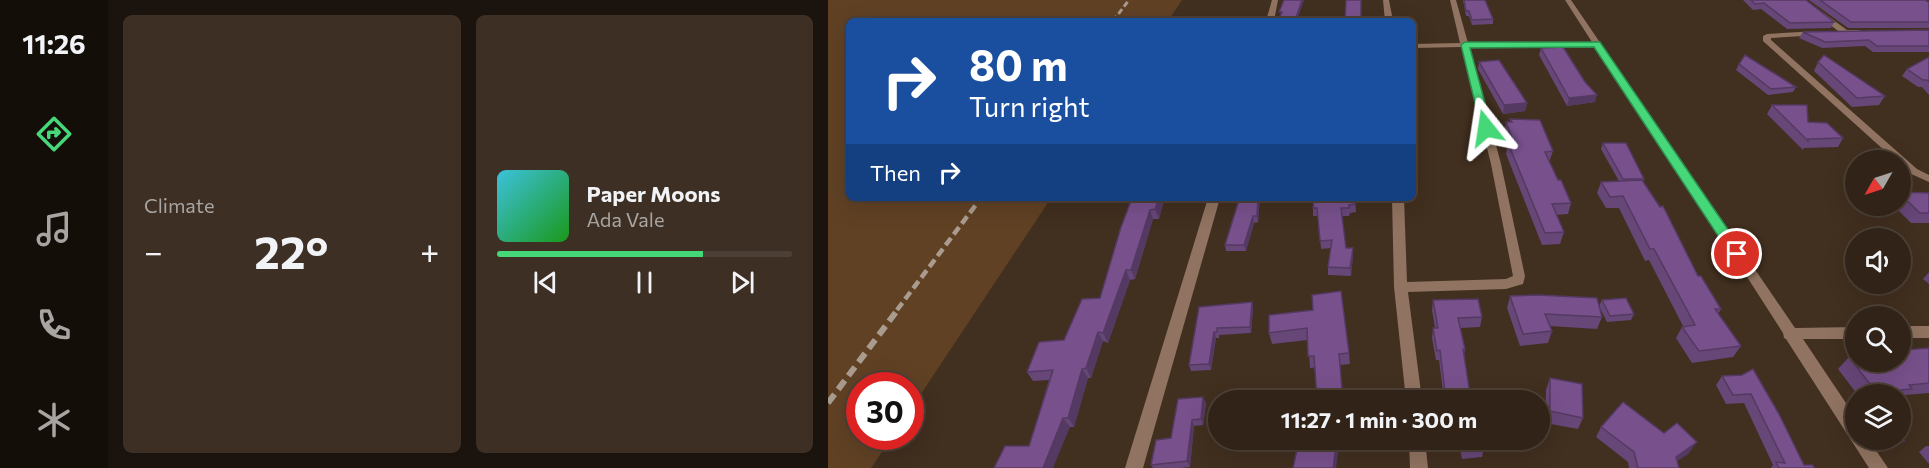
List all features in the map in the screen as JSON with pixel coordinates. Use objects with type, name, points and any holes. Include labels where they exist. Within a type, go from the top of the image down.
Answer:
[{"type":"street","points":[[1270,18],[1275,0]]},
{"type":"street","points":[[1386,0],[1389,18]]},
{"type":"street","points":[[1401,287],[1506,284],[1518,281],[1514,246],[1498,174],[1453,0]]},
{"type":"street","points":[[1568,0],[1673,154],[1845,417]]},
{"type":"street","points":[[1801,0],[1845,32]]},
{"type":"street","points":[[1866,32],[1775,34],[1767,36],[1767,41],[1905,164],[1929,179]]},
{"type":"street","points":[[1416,46],[1597,44]]},
{"type":"street","points":[[1134,468],[1213,201]]},
{"type":"street","points":[[1398,201],[1401,287],[1413,390]]},
{"type":"street","points":[[1911,332],[1929,332]]},
{"type":"street","points":[[1789,334],[1845,333]]},
{"type":"street","points":[[1418,450],[1419,468]]},
{"type":"street","points":[[1867,450],[1879,468]]},
{"type":"shaded area","points":[[828,0],[1182,0],[1170,18],[846,18],[846,201],[1049,201],[924,389],[924,372],[846,372],[846,450],[883,450],[871,468],[828,468]]},
{"type":"building","points":[[1284,0],[1302,0],[1296,18],[1279,18],[1282,12],[1279,12]]},
{"type":"building","points":[[1346,0],[1361,0],[1361,18],[1345,18]]},
{"type":"building","points":[[1464,0],[1485,0],[1493,19],[1472,20],[1469,11],[1466,11]]},
{"type":"building","points":[[1751,0],[1806,0],[1834,22],[1790,23],[1764,3],[1755,4]]},
{"type":"building","points":[[1820,0],[1925,0],[1929,2],[1929,22],[1851,22]]},
{"type":"building","points":[[1929,30],[1929,46],[1877,46],[1869,40],[1825,42],[1803,32]]},
{"type":"building","points":[[1563,47],[1585,82],[1597,95],[1569,98],[1541,48]]},
{"type":"building","points":[[1745,55],[1796,87],[1771,89],[1739,64]]},
{"type":"building","points":[[1824,55],[1885,96],[1857,98],[1818,62]]},
{"type":"building","points":[[1929,57],[1929,82],[1907,69]]},
{"type":"building","points":[[1499,60],[1527,103],[1504,105],[1479,62]]},
{"type":"building","points":[[1772,105],[1807,105],[1808,122],[1827,123],[1843,138],[1808,139],[1808,141]]},
{"type":"building","points":[[1510,119],[1540,120],[1553,151],[1545,152],[1571,203],[1552,204],[1564,232],[1545,233],[1508,143],[1514,143],[1506,122],[1512,122]]},
{"type":"building","points":[[1603,143],[1626,143],[1644,179],[1623,179]]},
{"type":"building","points":[[1642,180],[1660,207],[1663,206],[1698,276],[1701,276],[1721,309],[1715,309],[1741,346],[1699,351],[1682,327],[1695,325],[1654,249],[1650,249],[1623,196],[1610,197],[1601,182]]},
{"type":"building","points":[[1911,192],[1929,193],[1929,213],[1920,213],[1911,204]]},
{"type":"building","points":[[1131,201],[1158,201],[1155,209],[1150,210],[1131,270],[1126,270],[1103,333],[1098,332],[1086,368],[1082,369],[1068,418],[1063,418],[1043,468],[994,468],[1005,446],[1029,446],[1053,370],[1027,372],[1039,342],[1064,340],[1082,299],[1100,298]]},
{"type":"building","points":[[1238,201],[1258,201],[1257,216],[1253,216],[1244,245],[1225,245]]},
{"type":"building","points":[[1314,201],[1355,201],[1355,204],[1349,205],[1349,208],[1341,208],[1346,248],[1353,248],[1350,268],[1328,267],[1332,240],[1320,241],[1317,208],[1313,208]]},
{"type":"building","points":[[1341,291],[1349,353],[1339,354],[1342,390],[1316,390],[1314,356],[1308,356],[1307,328],[1269,333],[1269,315],[1313,310],[1312,295]]},
{"type":"building","points":[[1510,296],[1597,298],[1602,317],[1545,314],[1552,331],[1523,334]]},
{"type":"building","points":[[1626,298],[1634,314],[1610,316],[1602,300]]},
{"type":"building","points":[[1478,299],[1482,317],[1458,318],[1465,349],[1463,349],[1469,390],[1445,390],[1440,350],[1437,351],[1433,328],[1438,328],[1433,300]]},
{"type":"building","points":[[1252,302],[1250,327],[1217,328],[1217,332],[1214,332],[1209,364],[1189,365],[1199,307]]},
{"type":"building","points":[[1929,348],[1929,383],[1870,384],[1861,372],[1911,372],[1911,349]]},
{"type":"building","points":[[1753,369],[1779,414],[1804,465],[1813,465],[1814,468],[1779,468],[1776,462],[1785,463],[1751,394],[1733,395],[1722,376],[1742,375]]},
{"type":"building","points":[[1550,378],[1582,384],[1583,418],[1550,411]]},
{"type":"building","points":[[1203,397],[1201,419],[1192,420],[1187,461],[1151,465],[1156,440],[1171,438],[1178,399]]},
{"type":"building","points":[[1623,402],[1664,433],[1677,423],[1697,442],[1676,457],[1679,468],[1638,468],[1634,452],[1601,427]]},
{"type":"building","points":[[1297,450],[1336,450],[1333,468],[1293,468]]},
{"type":"railway","points":[[1115,18],[1129,0]]},
{"type":"railway","points":[[897,310],[979,201]]},
{"type":"railway","points":[[828,403],[899,308]]},
{"type":"route","points":[[1486,128],[1465,45],[1597,44],[1673,154],[1737,254]]}]
